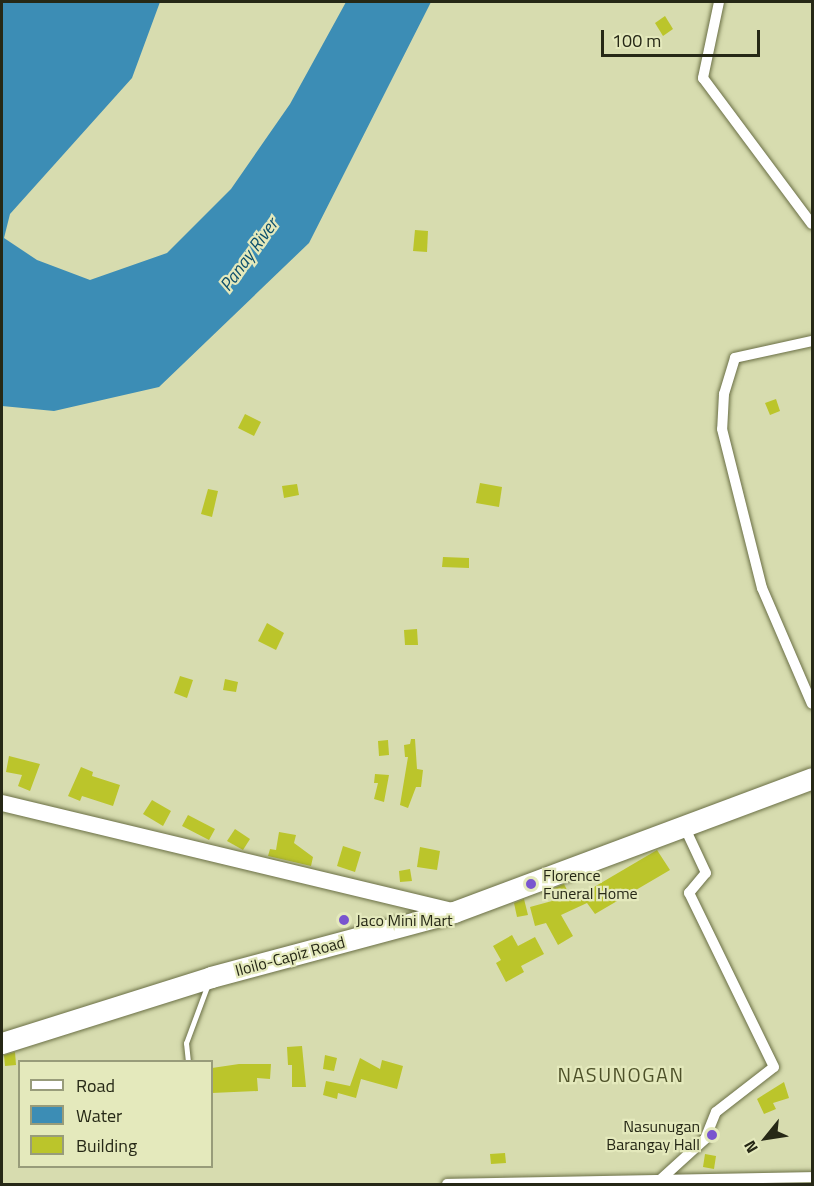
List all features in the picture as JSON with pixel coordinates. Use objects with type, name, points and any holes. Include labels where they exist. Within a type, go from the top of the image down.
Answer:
[{"type":"highway","name":"Iloilo-Capiz Road","points":[[2,1043],[211,977],[454,912],[813,778]]},
{"type":"street","points":[[719,2],[703,78],[813,224]]},
{"type":"street","points":[[813,341],[735,358],[724,394],[722,429],[762,588],[813,704]]},
{"type":"street","points":[[2,803],[454,912]]},
{"type":"street","points":[[660,1180],[705,1139],[716,1113],[774,1067],[689,893],[706,873],[684,826]]},
{"type":"street","points":[[447,1185],[813,1176]]},
{"type":"lane","points":[[188,1060],[186,1043],[211,977]]},
{"type":"water","name":"Panay River","points":[[2,2],[160,2],[132,78],[10,214],[4,238],[37,260],[90,280],[167,253],[231,189],[290,104],[346,2],[431,2],[309,243],[159,387],[54,411],[2,406]]},
{"type":"building","points":[[665,16],[673,29],[663,36],[655,23]]},
{"type":"building","points":[[415,230],[428,231],[427,252],[413,251]]},
{"type":"building","points":[[776,399],[780,411],[770,415],[765,403]]},
{"type":"building","points":[[245,414],[261,422],[254,436],[238,428]]},
{"type":"building","points":[[480,483],[502,487],[499,507],[476,503]]},
{"type":"building","points":[[297,484],[299,495],[284,498],[282,486]]},
{"type":"building","points":[[208,489],[218,491],[212,517],[201,514]]},
{"type":"building","points":[[443,557],[469,558],[469,568],[442,567]]},
{"type":"building","points":[[267,623],[284,633],[276,650],[258,641]]},
{"type":"building","points":[[417,629],[418,645],[405,645],[404,630]]},
{"type":"building","points":[[180,676],[193,680],[187,698],[174,693]]},
{"type":"building","points":[[225,679],[238,682],[236,692],[223,690]]},
{"type":"building","points":[[411,739],[415,739],[417,769],[423,770],[421,787],[416,787],[408,808],[400,805],[408,757],[405,757],[404,745],[410,744]]},
{"type":"building","points":[[388,740],[389,755],[379,756],[378,741]]},
{"type":"building","points":[[9,756],[40,764],[30,791],[18,786],[22,775],[6,772]]},
{"type":"building","points":[[81,767],[93,772],[92,776],[120,785],[113,806],[82,796],[80,801],[68,796]]},
{"type":"building","points":[[375,774],[389,775],[384,802],[374,799],[378,783],[374,783]]},
{"type":"building","points":[[152,800],[171,811],[163,826],[143,814]]},
{"type":"building","points":[[188,815],[215,829],[209,840],[182,826]]},
{"type":"building","points":[[235,829],[250,839],[243,850],[227,841]]},
{"type":"building","points":[[279,832],[296,835],[294,843],[313,857],[311,866],[268,856],[270,849],[276,850]]},
{"type":"building","points":[[343,846],[361,852],[355,872],[337,866]]},
{"type":"building","points":[[420,847],[440,851],[437,870],[417,867]]},
{"type":"building","points":[[657,850],[670,870],[595,914],[587,903],[561,915],[573,936],[558,945],[546,923],[535,926],[530,907],[552,901],[547,891],[564,884],[572,900]]},
{"type":"building","points":[[410,869],[412,881],[400,882],[399,871]]},
{"type":"building","points":[[524,899],[528,915],[517,917],[514,903]]},
{"type":"building","points":[[512,935],[518,946],[535,937],[544,954],[521,966],[524,972],[506,982],[496,963],[501,960],[493,946]]},
{"type":"building","points":[[302,1046],[306,1087],[292,1087],[292,1065],[288,1065],[287,1047]]},
{"type":"building","points":[[15,1052],[16,1065],[5,1066],[4,1055]]},
{"type":"building","points":[[325,1055],[337,1058],[334,1071],[323,1069]]},
{"type":"building","points":[[360,1058],[380,1069],[382,1060],[403,1066],[397,1089],[361,1079],[356,1098],[338,1093],[337,1099],[323,1095],[326,1081],[350,1086]]},
{"type":"building","points":[[239,1064],[271,1064],[270,1079],[257,1078],[258,1091],[213,1093],[213,1068]]},
{"type":"building","points":[[784,1082],[789,1098],[773,1103],[776,1109],[764,1114],[757,1099]]},
{"type":"building","points":[[505,1153],[506,1163],[491,1164],[490,1154]]},
{"type":"building","points":[[705,1154],[716,1156],[714,1169],[703,1167]]},
{"type":"place","name":"Florence Funeral Home","points":[[531,884]]},
{"type":"place","name":"Jaco Mini Mart","points":[[344,920]]},
{"type":"place","name":"Nasunugan Barangay Hall","points":[[712,1135]]},
{"type":"district","name":"NASUNOGAN","points":[[621,1074]]}]
